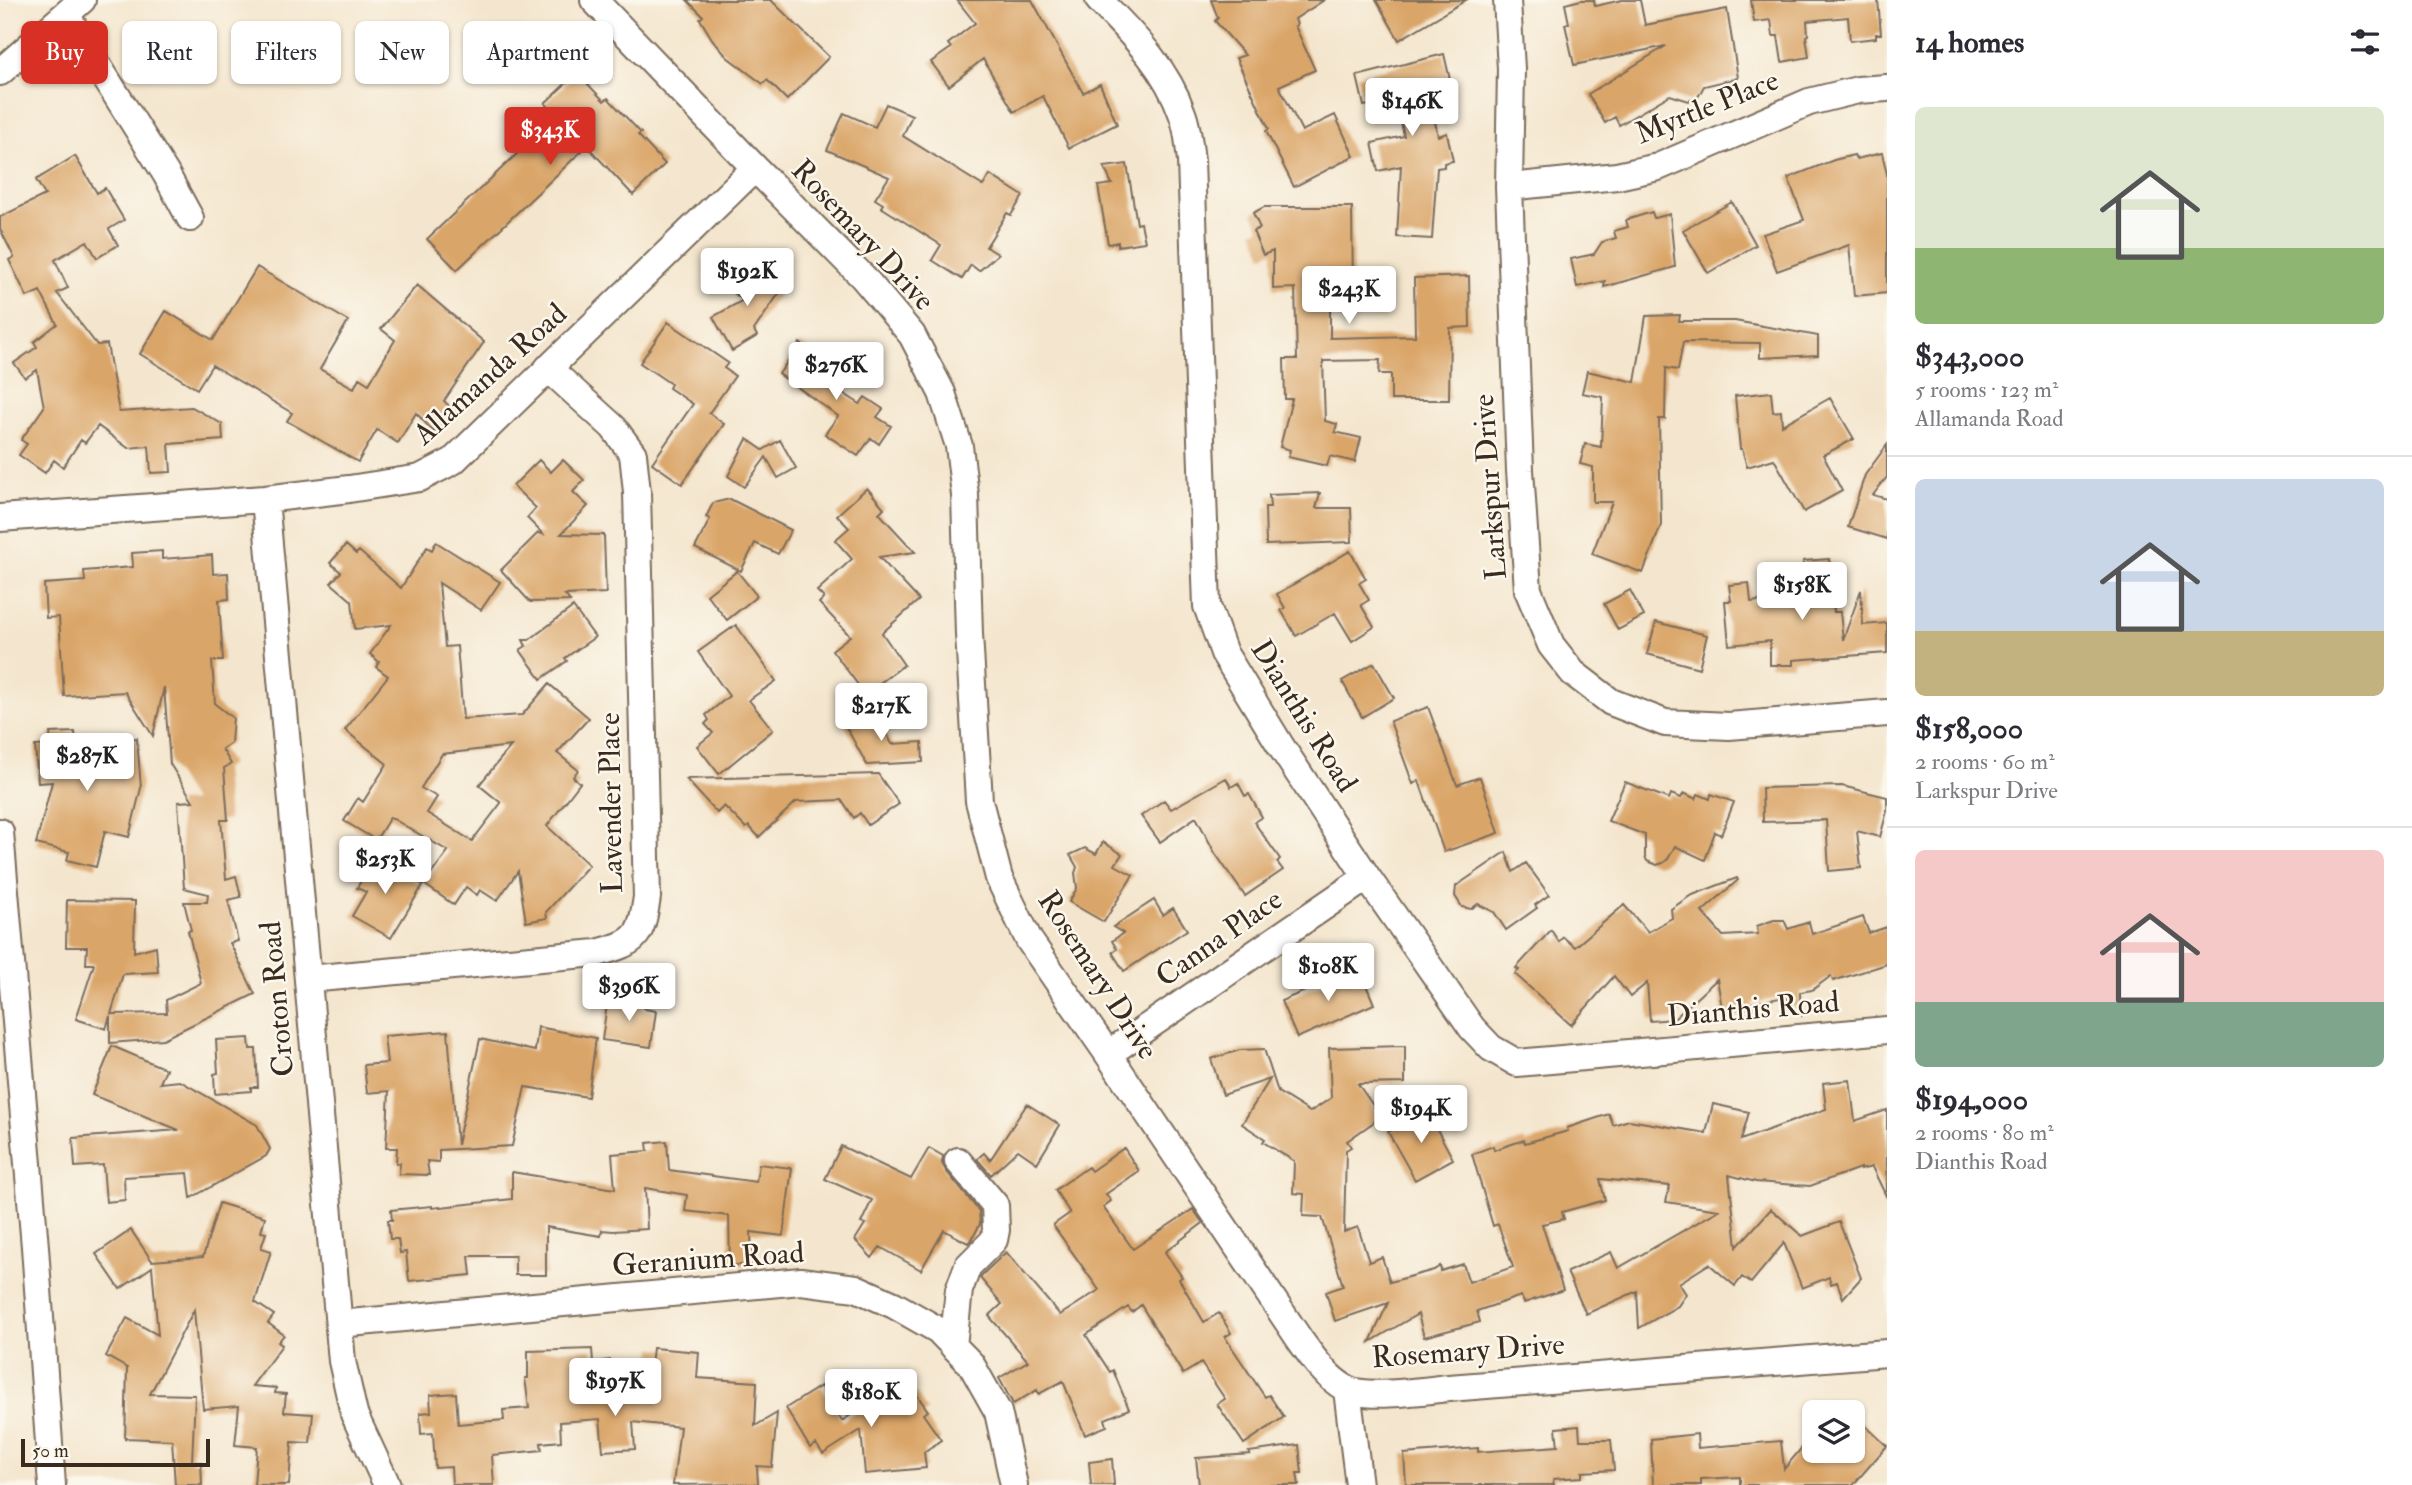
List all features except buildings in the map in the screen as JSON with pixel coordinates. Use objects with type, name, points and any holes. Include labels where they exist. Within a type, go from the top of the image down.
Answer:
[{"type":"street","name":"Rosemary Drive","points":[[594,0],[863,277],[912,335],[942,393],[959,446],[965,495],[969,634],[979,801],[999,878],[1029,940],[1322,1369],[1347,1390],[1391,1394],[1887,1353]]},
{"type":"street","name":"Dianthis Road","points":[[1099,0],[1145,49],[1171,83],[1184,116],[1191,161],[1207,606],[1224,653],[1282,748],[1367,877],[1472,1028],[1491,1048],[1517,1063],[1887,1030]]},
{"type":"street","name":"Larkspur Drive","points":[[1507,0],[1511,69],[1509,187],[1520,470],[1528,590],[1551,645],[1573,673],[1611,702],[1665,723],[1730,726],[1887,713]]},
{"type":"street","points":[[0,72],[74,7],[190,218]]},
{"type":"street","name":"Myrtle Place","points":[[1509,187],[1617,176],[1658,167],[1809,102],[1858,90],[1887,88]]},
{"type":"street","name":"Allamanda Road","points":[[0,518],[265,499],[420,478],[453,461],[755,168]]},
{"type":"street","name":"Lavender Place","points":[[309,979],[597,953],[624,946],[642,929],[647,897],[637,492],[633,454],[613,428],[548,368]]},
{"type":"street","name":"Croton Road","points":[[265,499],[342,1361],[354,1414],[387,1485]]},
{"type":"street","points":[[0,832],[52,1485]]},
{"type":"street","name":"Canna Place","points":[[1108,1054],[1367,877]]},
{"type":"street","points":[[953,1346],[959,1290],[968,1266],[994,1240],[996,1230],[995,1205],[958,1161]]},
{"type":"street","name":"Geranium Road","points":[[340,1324],[802,1281],[856,1288],[894,1305],[938,1330],[971,1364],[998,1412],[1014,1485]]},
{"type":"street","points":[[1347,1390],[1359,1485]]}]
